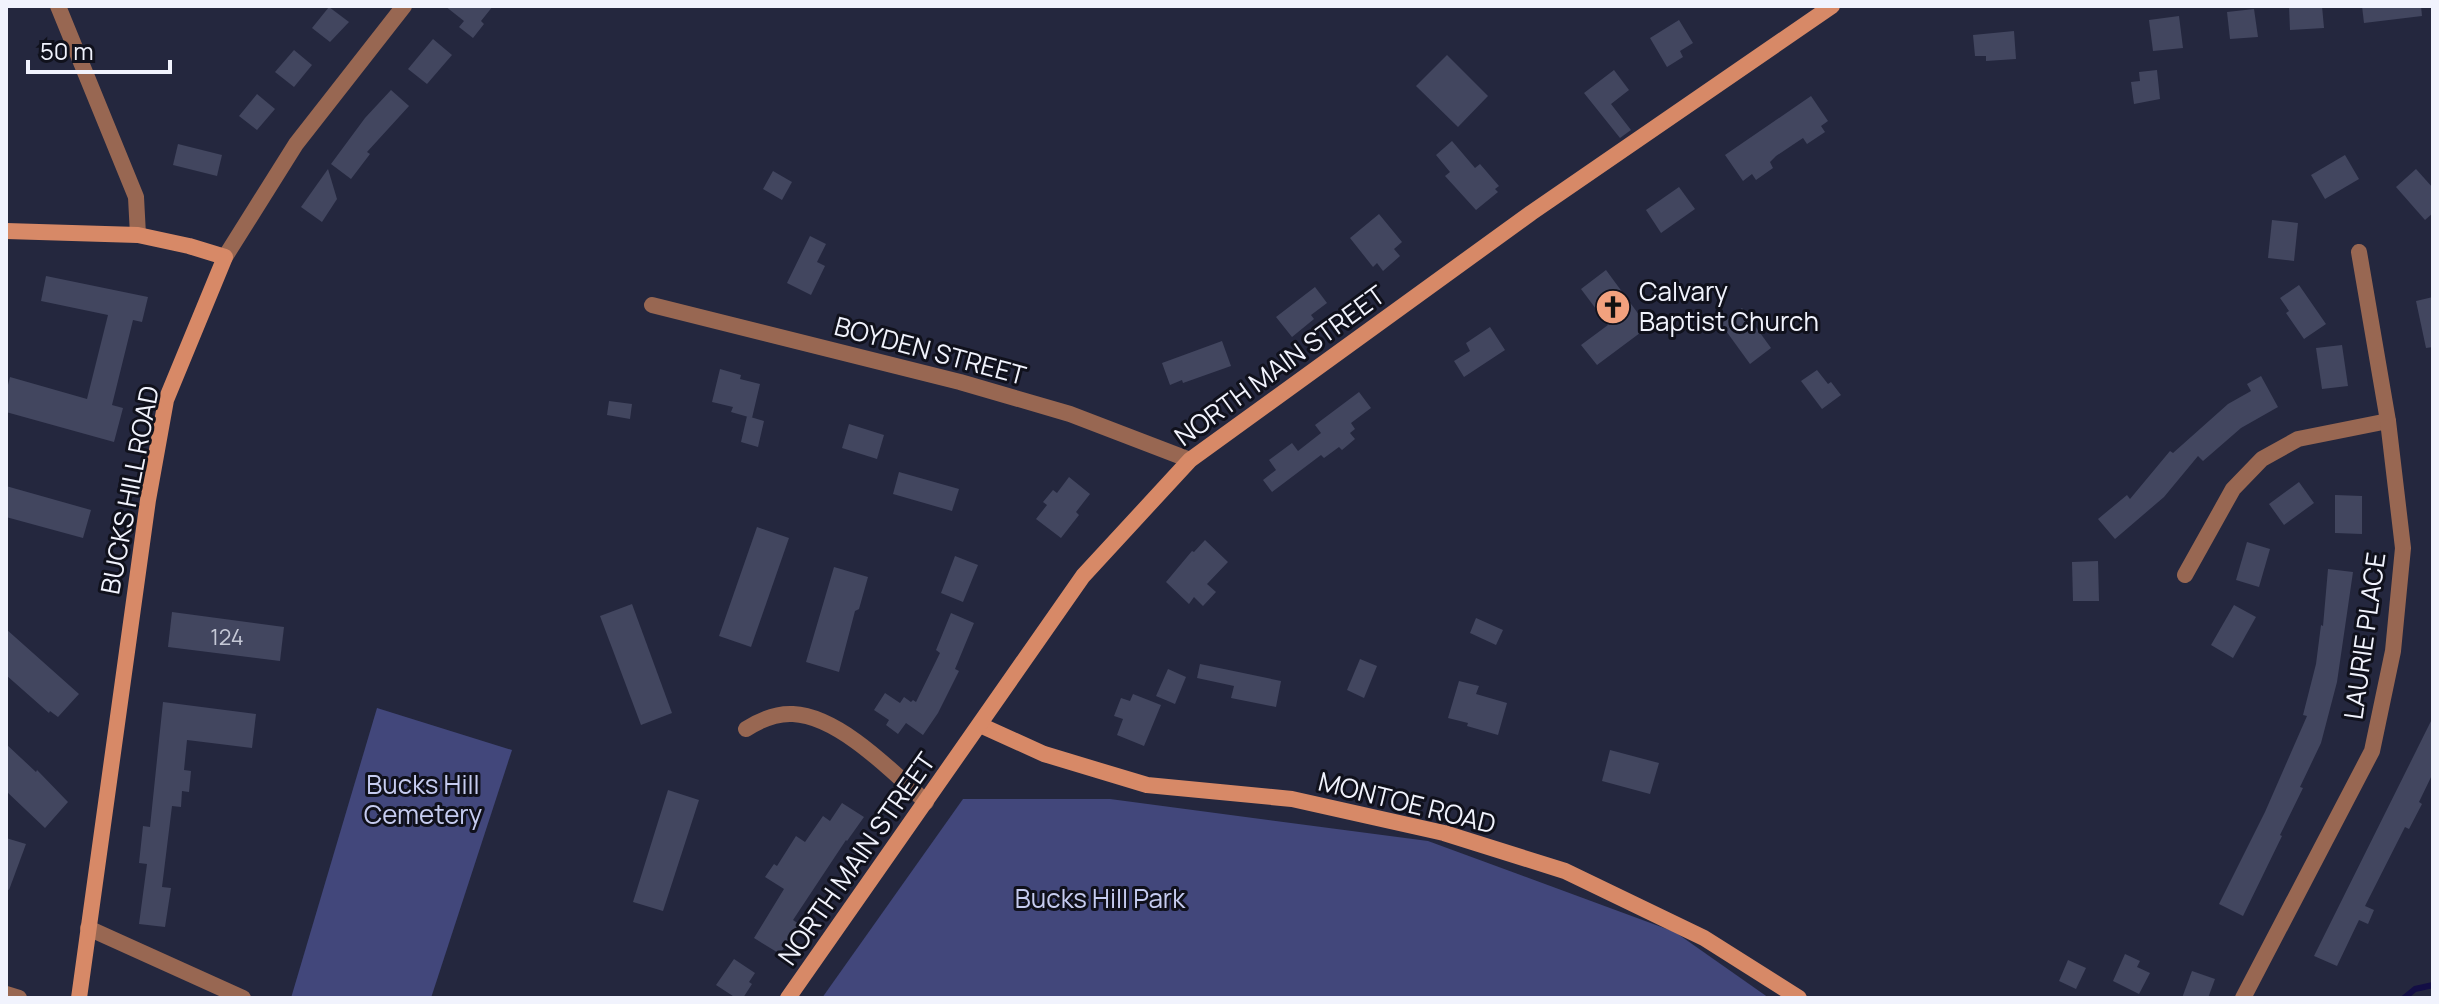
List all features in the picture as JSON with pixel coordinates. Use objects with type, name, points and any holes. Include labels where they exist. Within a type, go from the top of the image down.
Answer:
[{"type":"street","points":[[58,6],[136,197],[138,235]]},
{"type":"street","name":"BUCKS HILL ROAD","points":[[79,998],[148,500],[166,400],[225,257],[296,144],[404,6]]},
{"type":"street","name":"NORTH MAIN STREET","points":[[788,998],[1083,576],[1190,460],[1531,213],[1832,6]]},
{"type":"street","points":[[6,231],[138,235],[225,257]]},
{"type":"street","name":"LAURIE PLACE","points":[[2243,998],[2372,751],[2393,651],[2403,548],[2388,421],[2359,252]]},
{"type":"street","name":"BOYDEN STREET","points":[[652,305],[960,382],[1070,414],[1190,460]]},
{"type":"street","points":[[2185,575],[2233,489],[2262,459],[2298,439],[2388,421]]},
{"type":"street","points":[[746,729],[765,718],[793,714],[830,724],[874,756],[926,802]]},
{"type":"street","name":"MONTOE ROAD","points":[[980,725],[1044,754],[1147,785],[1292,799],[1444,833],[1565,871],[1704,938],[1799,998]]},
{"type":"street","points":[[88,928],[243,998]]},
{"type":"street","points":[[6,994],[19,998]]},
{"type":"green space","name":"Bucks Hill Cemetery","points":[[377,708],[512,750],[431,998],[291,998]]},
{"type":"green space","name":"Bucks Hill Park","points":[[963,799],[1110,799],[1428,841],[1675,932],[1769,998],[822,998]]},
{"type":"building","points":[[445,6],[493,6],[473,38],[459,27],[464,21]]},
{"type":"building","points":[[2289,6],[2322,6],[2324,28],[2290,30]]},
{"type":"building","points":[[2362,6],[2421,6],[2422,16],[2364,23]]},
{"type":"building","points":[[329,7],[349,22],[330,42],[312,28]]},
{"type":"building","points":[[2254,9],[2258,37],[2230,39],[2227,12]]},
{"type":"building","points":[[2179,16],[2183,48],[2153,51],[2149,20]]},
{"type":"building","points":[[1679,20],[1693,43],[1680,51],[1683,57],[1667,67],[1650,38]]},
{"type":"building","points":[[2014,31],[2016,59],[1986,61],[1986,56],[1975,56],[1973,35]]},
{"type":"building","points":[[433,39],[452,55],[427,84],[408,69]]},
{"type":"building","points":[[294,50],[312,65],[294,87],[275,72]]},
{"type":"building","points":[[1447,55],[1488,96],[1458,127],[1416,86]]},
{"type":"building","points":[[1614,70],[1629,90],[1611,104],[1631,130],[1620,138],[1584,93]]},
{"type":"building","points":[[2157,70],[2160,99],[2134,104],[2131,82],[2140,81],[2139,72]]},
{"type":"building","points":[[391,90],[409,106],[367,152],[370,154],[351,179],[331,164],[365,118]]},
{"type":"building","points":[[257,94],[275,109],[257,130],[239,116]]},
{"type":"building","points":[[1811,96],[1828,121],[1821,126],[1825,132],[1807,144],[1803,138],[1770,162],[1773,168],[1756,180],[1752,174],[1743,181],[1725,155]]},
{"type":"building","points":[[1452,141],[1475,168],[1480,164],[1499,186],[1495,189],[1498,192],[1476,210],[1445,176],[1450,172],[1436,155]]},
{"type":"building","points":[[178,144],[222,155],[217,176],[173,165]]},
{"type":"building","points":[[2345,155],[2359,179],[2325,199],[2311,175]]},
{"type":"building","points":[[328,169],[337,199],[322,222],[301,207]]},
{"type":"building","points":[[2416,169],[2433,188],[2433,213],[2425,220],[2396,187]]},
{"type":"building","points":[[773,171],[792,182],[782,200],[763,189]]},
{"type":"building","points":[[1679,187],[1695,209],[1661,233],[1646,210]]},
{"type":"building","points":[[1379,214],[1402,242],[1394,249],[1400,256],[1383,271],[1377,263],[1373,267],[1350,238]]},
{"type":"building","points":[[2272,220],[2298,223],[2294,261],[2268,258]]},
{"type":"building","points":[[810,236],[826,244],[817,262],[825,266],[811,295],[787,283]]},
{"type":"building","name":"Calvary Baptist Church","points":[[1606,270],[1648,327],[1597,365],[1581,345],[1608,325],[1581,289]]},
{"type":"building","points":[[46,276],[148,297],[142,322],[133,320],[112,405],[123,408],[114,442],[6,412],[10,377],[87,399],[108,315],[41,301]]},
{"type":"building","points":[[2299,285],[2326,324],[2304,339],[2280,298]]},
{"type":"building","points":[[1315,287],[1327,303],[1311,315],[1314,319],[1292,337],[1276,317]]},
{"type":"building","points":[[2433,297],[2433,347],[2426,348],[2416,301]]},
{"type":"building","points":[[1742,308],[1771,348],[1750,364],[1721,324]]},
{"type":"building","points":[[1490,327],[1505,350],[1464,377],[1454,361],[1470,351],[1466,343]]},
{"type":"building","points":[[1222,341],[1231,366],[1170,385],[1162,363]]},
{"type":"building","points":[[2342,345],[2348,386],[2322,389],[2316,348]]},
{"type":"building","points":[[720,369],[760,384],[752,418],[731,412],[733,407],[712,402]]},
{"type":"building","points":[[1817,370],[1841,395],[1822,409],[1801,381]]},
{"type":"building","points":[[2261,376],[2278,407],[2241,428],[2203,461],[2198,456],[2164,497],[2115,539],[2098,519],[2127,495],[2130,499],[2170,451],[2173,453],[2228,404],[2251,391],[2247,384]]},
{"type":"building","points":[[1359,392],[1371,408],[1351,423],[1355,429],[1350,433],[1355,439],[1342,450],[1339,447],[1324,458],[1321,455],[1272,492],[1263,480],[1276,470],[1269,460],[1292,443],[1298,451],[1321,433],[1315,425]]},
{"type":"building","points":[[609,401],[632,404],[630,419],[607,415]]},
{"type":"building","points":[[747,416],[764,421],[758,447],[741,442]]},
{"type":"building","points":[[849,424],[884,435],[877,459],[842,448]]},
{"type":"building","points":[[899,472],[959,489],[952,511],[893,494]]},
{"type":"building","points":[[1069,477],[1090,494],[1061,538],[1036,519],[1047,505],[1043,502],[1053,490],[1057,493]]},
{"type":"building","points":[[2299,482],[2314,503],[2284,525],[2269,504]]},
{"type":"building","points":[[6,486],[91,510],[83,538],[6,517]]},
{"type":"building","points":[[2335,495],[2362,496],[2362,534],[2335,533]]},
{"type":"building","points":[[757,527],[789,538],[751,647],[719,636]]},
{"type":"building","points":[[1205,540],[1228,562],[1207,584],[1216,592],[1203,606],[1194,597],[1189,604],[1166,582]]},
{"type":"building","points":[[2247,542],[2270,549],[2259,587],[2236,580]]},
{"type":"building","points":[[955,556],[978,565],[963,602],[941,593]]},
{"type":"building","points":[[2098,561],[2099,601],[2073,601],[2072,562]]},
{"type":"building","points":[[834,567],[868,577],[859,609],[855,611],[839,672],[806,662]]},
{"type":"building","points":[[2328,569],[2353,572],[2337,682],[2321,743],[2300,787],[2303,788],[2243,916],[2219,904],[2265,812],[2307,716],[2303,715],[2323,626]]},
{"type":"building","points":[[632,604],[672,713],[641,725],[600,616]]},
{"type":"building","points":[[2234,605],[2256,617],[2233,658],[2211,645]]},
{"type":"building","points":[[172,612],[284,627],[280,661],[168,647]]},
{"type":"building","points":[[951,613],[974,623],[955,669],[959,671],[923,735],[906,723],[898,734],[886,725],[889,720],[874,710],[885,693],[900,703],[904,697],[916,702],[940,653],[936,650]]},
{"type":"building","points":[[1476,618],[1503,630],[1496,645],[1470,633]]},
{"type":"building","points":[[6,629],[79,694],[58,717],[49,713],[6,675]]},
{"type":"building","points":[[1360,659],[1377,666],[1364,698],[1347,690]]},
{"type":"building","points":[[1200,664],[1281,681],[1276,707],[1231,698],[1234,686],[1197,678]]},
{"type":"building","points":[[1168,669],[1186,677],[1175,704],[1156,696]]},
{"type":"building","points":[[1459,681],[1479,686],[1476,694],[1507,703],[1498,735],[1448,718]]},
{"type":"building","points":[[1133,694],[1161,705],[1144,746],[1117,735],[1123,719],[1114,716],[1121,698],[1130,701]]},
{"type":"building","points":[[163,702],[256,714],[252,748],[187,740],[184,770],[191,771],[189,792],[182,791],[181,807],[172,806],[162,887],[171,888],[165,927],[139,924],[147,864],[139,863],[143,826],[150,827]]},
{"type":"building","points":[[2433,717],[2433,773],[2419,802],[2422,804],[2409,829],[2405,827],[2365,906],[2374,910],[2368,924],[2359,920],[2337,966],[2314,956]]},
{"type":"building","points":[[6,744],[68,802],[45,828],[6,791]]},
{"type":"building","points":[[1610,750],[1659,763],[1650,794],[1602,781]]},
{"type":"building","points":[[668,790],[699,800],[663,911],[633,902]]},
{"type":"building","points":[[842,803],[864,817],[793,920],[799,924],[780,954],[754,938],[784,889],[765,877],[774,864],[777,866],[796,836],[805,842],[823,816],[830,821]]},
{"type":"building","points":[[6,838],[26,844],[9,890],[6,889]]},
{"type":"building","points":[[2125,954],[2140,961],[2137,967],[2150,973],[2139,994],[2113,981]]},
{"type":"building","points":[[734,959],[755,973],[743,998],[736,998],[716,985]]},
{"type":"building","points":[[2068,960],[2086,968],[2076,989],[2059,981]]},
{"type":"building","points":[[2192,971],[2215,979],[2208,998],[2182,998]]},
{"type":"waterway","points":[[2404,998],[2415,989],[2433,985]]},
{"type":"place","name":"Calvary Baptist Church","points":[[1613,307]]}]
